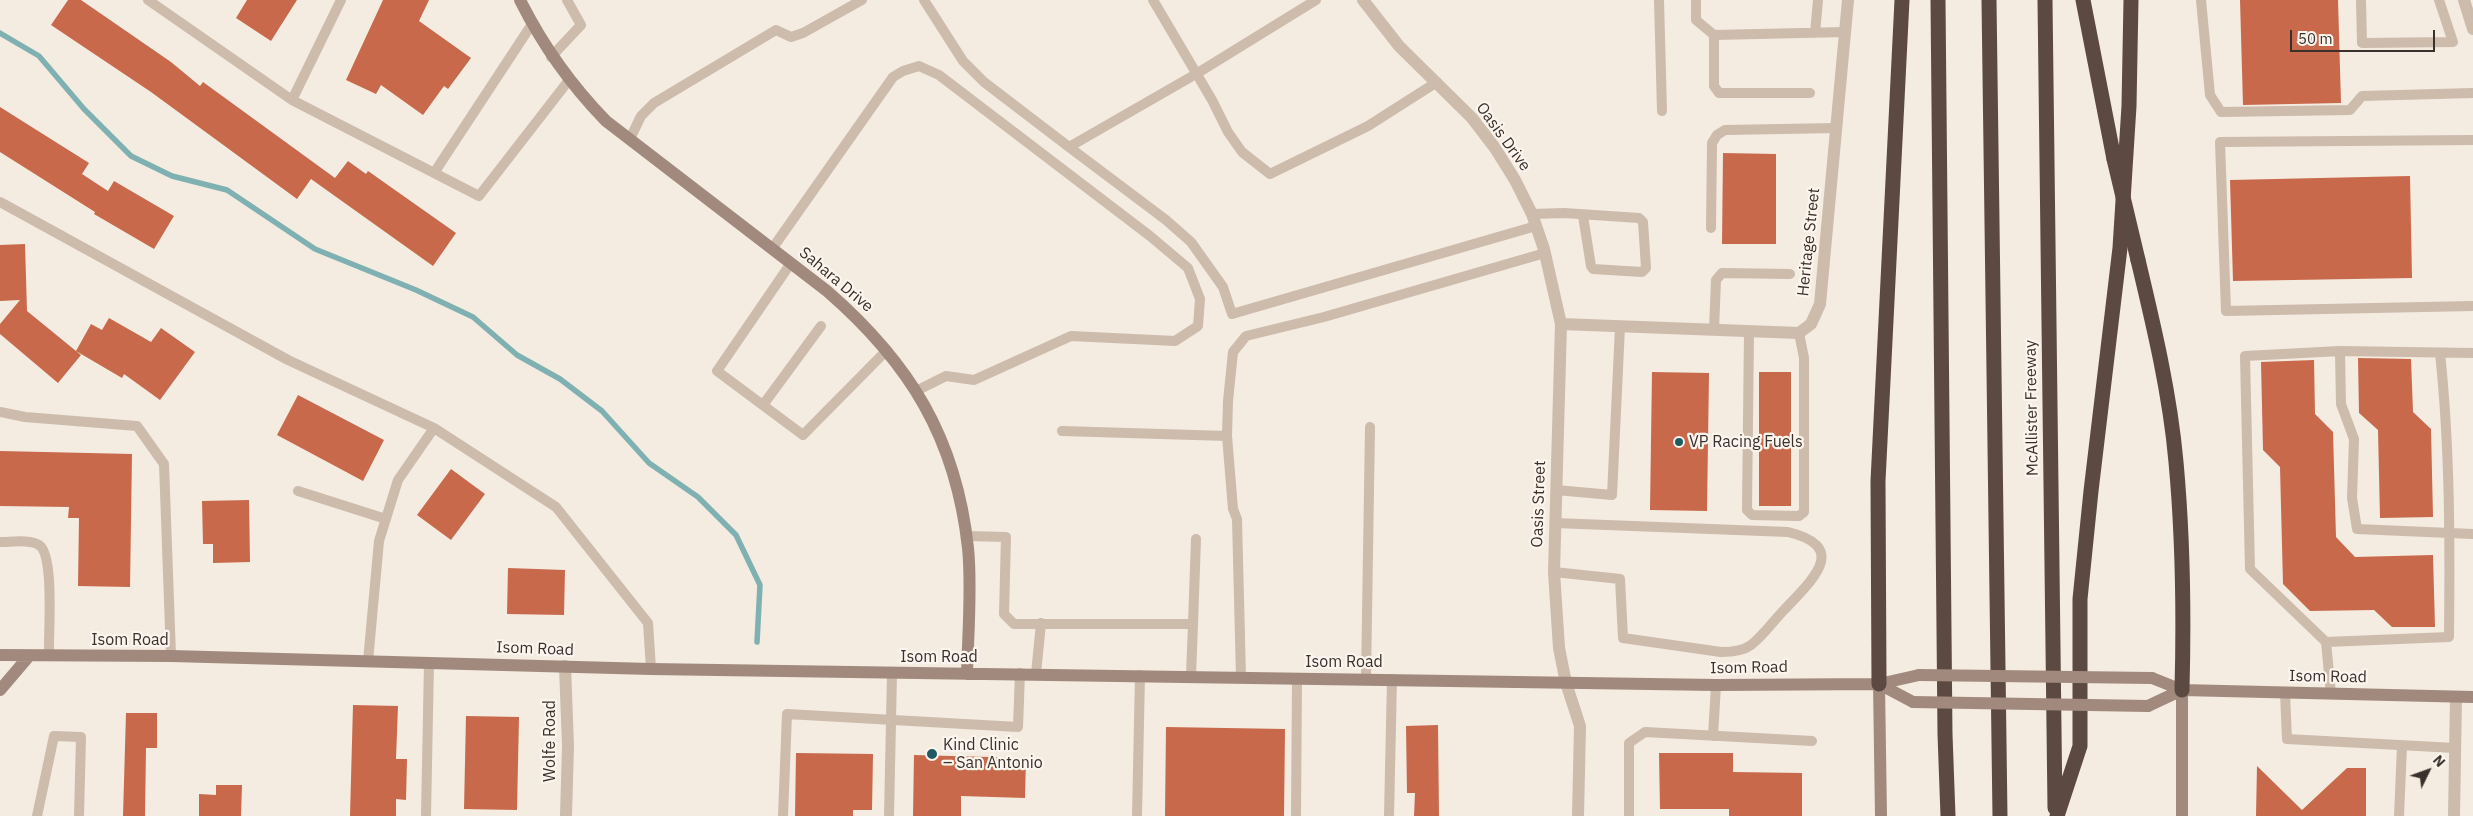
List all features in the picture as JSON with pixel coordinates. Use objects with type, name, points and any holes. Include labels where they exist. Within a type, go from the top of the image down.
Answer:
[{"type":"highway","points":[[1879,684],[1878,480],[1902,0]]},
{"type":"highway","points":[[1938,0],[1948,816]]},
{"type":"highway","points":[[1989,0],[2000,816]]},
{"type":"highway","name":"McAllister Freeway","points":[[2045,0],[2056,816]]},
{"type":"highway","points":[[2083,0],[2114,159],[2165,385],[2176,461],[2182,567],[2182,690]]},
{"type":"highway","points":[[2056,816],[2080,746],[2080,600],[2120,248],[2129,106],[2131,0]]},
{"type":"street","name":"Sahara Drive","points":[[520,0],[551,57],[606,121],[791,263],[856,316],[887,350],[916,390],[941,440],[954,476],[966,536],[968,550],[967,674]]},
{"type":"street","name":"Oasis Drive","points":[[1363,0],[1399,46],[1472,118],[1495,148],[1515,180],[1534,220],[1545,253],[1561,324]]},
{"type":"street","name":"Heritage Street","points":[[1799,334],[1811,324],[1820,304],[1848,0]]},
{"type":"street","points":[[2464,0],[2473,29]]},
{"type":"street","points":[[1561,324],[1799,334]]},
{"type":"street","name":"Oasis Street","points":[[1561,324],[1554,572],[1559,648],[1566,683],[1580,726],[1578,816]]},
{"type":"street","name":"Isom Road","points":[[0,655],[171,656],[429,662],[652,670],[1241,676],[1716,685],[1879,684],[1919,675],[2152,678],[2182,690],[2473,697]]},
{"type":"street","points":[[0,690],[28,656]]},
{"type":"street","name":"Wolfe Road","points":[[565,666],[568,746],[566,816]]},
{"type":"street","name":"Isom Road","points":[[1879,684],[1913,702],[2148,706],[2182,690]]},
{"type":"street","points":[[1879,684],[1881,816]]},
{"type":"street","points":[[2182,690],[2182,816]]},
{"type":"street","points":[[2454,816],[2456,697]]},
{"type":"lane","points":[[148,0],[292,100],[478,196],[569,80]]},
{"type":"lane","points":[[292,100],[341,0]]},
{"type":"lane","points":[[551,57],[581,25],[567,0]]},
{"type":"lane","points":[[630,139],[641,116],[654,103],[776,30],[791,37],[804,33],[862,0]]},
{"type":"lane","points":[[924,0],[963,61],[984,82],[1166,220],[1191,242],[1223,287],[1232,314],[1534,220],[1564,213],[1583,216],[1638,218],[1643,222],[1646,268],[1642,272],[1594,269],[1591,266],[1583,216]]},
{"type":"lane","points":[[1153,0],[1228,132],[1242,152],[1270,174],[1368,126],[1437,82]]},
{"type":"lane","points":[[1069,147],[1196,74],[1316,0]]},
{"type":"lane","points":[[1659,0],[1662,111]]},
{"type":"lane","points":[[1696,0],[1696,20],[1714,35],[1845,32]]},
{"type":"lane","points":[[1815,33],[1818,0]]},
{"type":"lane","points":[[2201,0],[2210,95],[2221,112],[2350,110],[2362,96],[2473,93]]},
{"type":"lane","points":[[2361,0],[2362,43],[2453,42],[2439,0]]},
{"type":"lane","points":[[434,173],[532,24]]},
{"type":"lane","points":[[1714,35],[1714,86],[1719,94],[1810,93]]},
{"type":"lane","points":[[772,249],[893,77],[903,71],[920,66],[938,75],[1150,236],[1188,268],[1200,299],[1198,326],[1175,341],[1071,336],[974,380],[946,376],[916,390]]},
{"type":"lane","points":[[1712,228],[1712,143],[1717,135],[1726,130],[1837,128]]},
{"type":"lane","points":[[2473,140],[2220,142],[2226,311],[2473,306]]},
{"type":"lane","points":[[0,202],[288,360],[434,428],[556,508],[648,623],[652,670]]},
{"type":"lane","points":[[1241,676],[1237,519],[1233,509],[1227,436],[1233,352],[1246,336],[1333,314],[1545,253]]},
{"type":"lane","points":[[791,263],[717,371],[804,435],[887,350]]},
{"type":"lane","points":[[1714,330],[1716,280],[1722,273],[1790,274]]},
{"type":"lane","points":[[763,405],[821,326]]},
{"type":"lane","points":[[1556,490],[1612,495],[1620,327]]},
{"type":"lane","points":[[1749,332],[1747,510],[1752,515],[1799,516],[1804,512],[1804,358],[1799,334]]},
{"type":"lane","points":[[2340,350],[2341,404],[2354,439],[2352,498],[2358,530],[2473,534]]},
{"type":"lane","points":[[2331,694],[2326,642],[2250,569],[2245,356],[2340,350],[2473,353]]},
{"type":"lane","points":[[2326,642],[2449,637],[2450,533],[2446,405],[2440,353]]},
{"type":"lane","points":[[0,412],[25,417],[137,426],[164,464],[171,656]]},
{"type":"lane","points":[[1366,678],[1370,427]]},
{"type":"lane","points":[[368,661],[379,541],[398,480],[434,428]]},
{"type":"lane","points":[[1062,431],[1227,436]]},
{"type":"lane","points":[[298,491],[386,519]]},
{"type":"lane","points":[[1554,572],[1620,578],[1623,638],[1721,652],[1734,652],[1750,646],[1812,580],[1822,564],[1822,552],[1813,542],[1803,536],[1777,532],[1555,523]]},
{"type":"lane","points":[[966,536],[1006,538],[1004,614],[1014,624],[1193,624]]},
{"type":"lane","points":[[1191,676],[1196,539]]},
{"type":"lane","points":[[0,542],[38,544],[44,549],[49,586],[49,656]]},
{"type":"lane","points":[[1036,674],[1041,623]]},
{"type":"lane","points":[[426,816],[429,662]]},
{"type":"lane","points":[[889,816],[892,673]]},
{"type":"lane","points":[[783,816],[787,714],[1018,727],[1020,673]]},
{"type":"lane","points":[[1136,816],[1140,676]]},
{"type":"lane","points":[[1296,816],[1297,678]]},
{"type":"lane","points":[[1389,816],[1392,679]]},
{"type":"lane","points":[[1713,736],[1716,685]]},
{"type":"lane","points":[[2286,693],[2287,739],[2455,748]]},
{"type":"lane","points":[[1629,816],[1630,743],[1645,732],[1812,741]]},
{"type":"lane","points":[[37,816],[54,736],[81,737],[79,816]]},
{"type":"lane","points":[[2399,816],[2402,746]]},
{"type":"building","points":[[68,0],[81,0],[171,62],[200,86],[203,82],[335,178],[348,161],[366,174],[368,171],[456,233],[433,266],[311,179],[297,199],[151,92],[51,25]]},
{"type":"building","points":[[247,0],[297,0],[271,41],[236,18]]},
{"type":"building","points":[[383,0],[429,0],[419,21],[471,58],[448,89],[444,86],[423,115],[381,85],[376,94],[346,80]]},
{"type":"building","points":[[2240,0],[2338,0],[2341,103],[2243,105]]},
{"type":"building","points":[[0,107],[89,163],[82,174],[108,191],[114,181],[174,216],[154,249],[94,214],[95,212],[0,152]]},
{"type":"building","points":[[1723,153],[1776,154],[1776,244],[1722,244]]},
{"type":"building","points":[[2410,176],[2412,278],[2233,281],[2230,180]]},
{"type":"building","points":[[25,244],[27,311],[81,355],[58,383],[0,334],[0,324],[20,300],[0,301],[0,245]]},
{"type":"building","points":[[109,318],[151,342],[161,328],[195,352],[160,400],[124,374],[122,378],[76,351],[91,324],[102,330]]},
{"type":"building","points":[[2358,358],[2411,359],[2413,412],[2431,429],[2433,517],[2380,518],[2378,430],[2359,413]]},
{"type":"building","points":[[2314,360],[2315,414],[2333,432],[2336,537],[2355,557],[2433,555],[2435,627],[2392,627],[2374,610],[2310,611],[2283,584],[2280,467],[2263,450],[2261,362]]},
{"type":"building","name":"VP Racing Fuels","points":[[1652,372],[1709,373],[1707,511],[1650,510]]},
{"type":"building","points":[[1759,372],[1791,372],[1791,506],[1759,506]]},
{"type":"building","points":[[298,395],[384,440],[363,481],[277,435]]},
{"type":"building","points":[[0,451],[132,454],[130,587],[78,586],[79,518],[68,518],[69,507],[0,506]]},
{"type":"building","points":[[451,469],[485,494],[451,540],[417,515]]},
{"type":"building","points":[[249,500],[250,562],[213,563],[213,544],[203,544],[202,501]]},
{"type":"building","points":[[508,568],[565,570],[564,615],[507,614]]},
{"type":"building","points":[[353,705],[398,706],[396,759],[407,759],[406,800],[396,799],[396,816],[350,816]]},
{"type":"building","points":[[126,713],[157,713],[157,748],[146,748],[145,816],[123,816]]},
{"type":"building","points":[[466,716],[519,717],[517,810],[464,809]]},
{"type":"building","points":[[1438,725],[1439,816],[1414,816],[1415,793],[1407,793],[1406,726]]},
{"type":"building","points":[[1166,727],[1285,729],[1284,816],[1165,816]]},
{"type":"building","points":[[796,753],[873,754],[872,810],[853,810],[853,816],[795,816]]},
{"type":"building","points":[[1659,753],[1733,753],[1733,772],[1802,773],[1802,816],[1729,816],[1729,809],[1660,809]]},
{"type":"building","points":[[914,755],[1026,758],[1025,798],[961,796],[961,816],[913,816]]},
{"type":"building","points":[[2257,766],[2302,810],[2347,768],[2366,768],[2366,816],[2256,816]]},
{"type":"building","points":[[216,785],[242,785],[241,816],[199,816],[199,794],[216,795]]},
{"type":"waterway","points":[[0,33],[39,56],[84,109],[131,156],[172,176],[227,190],[315,249],[416,290],[473,317],[517,355],[560,379],[602,411],[649,463],[698,497],[736,535],[760,585],[757,642]]},
{"type":"place","name":"VP Racing Fuels","points":[[1679,442]]},
{"type":"place","name":"Kind Clinic – San Antonio","points":[[932,754]]}]
